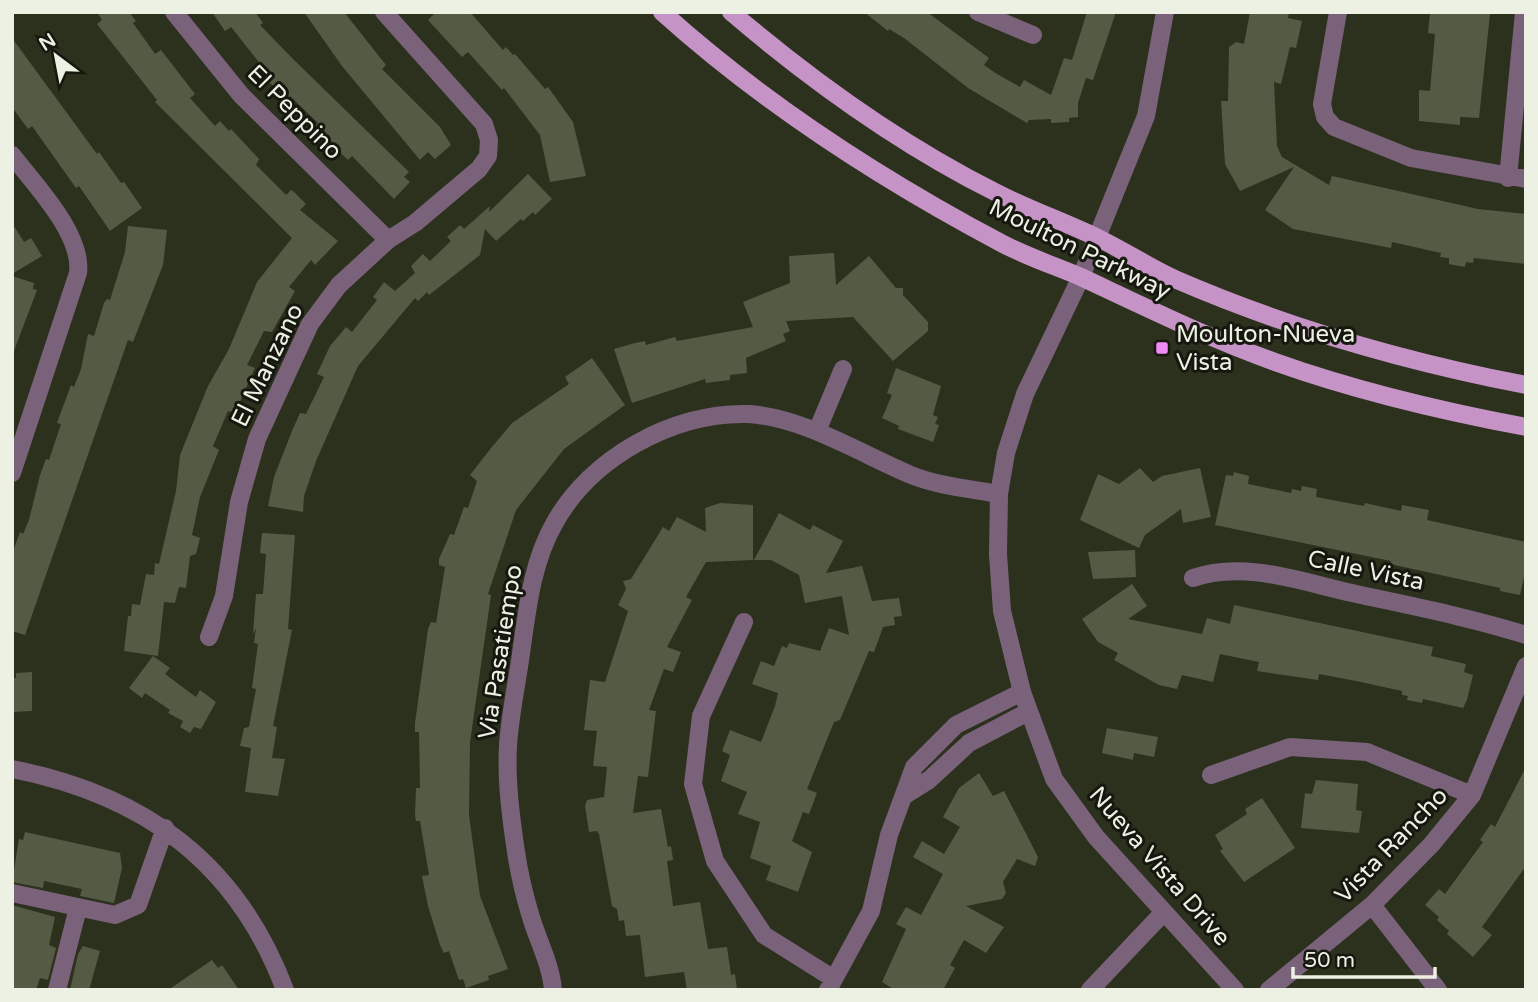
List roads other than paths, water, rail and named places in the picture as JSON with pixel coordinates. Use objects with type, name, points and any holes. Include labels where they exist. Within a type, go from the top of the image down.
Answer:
[{"type":"main road","name":"Moulton Parkway","points":[[662,12],[736,73],[871,167],[1004,244],[1188,328],[1276,363],[1443,410],[1526,427]]},
{"type":"main road","name":"Moulton Parkway","points":[[731,12],[816,81],[902,138],[996,193],[1098,238],[1176,279],[1312,330],[1390,354],[1526,385]]},
{"type":"street","name":"El Peppino","points":[[174,12],[241,95],[388,240]]},
{"type":"street","name":"El Manzano","points":[[209,637],[224,596],[239,502],[257,439],[310,324],[339,285],[388,240],[415,223],[479,169],[488,156],[489,140],[484,124],[384,12]]},
{"type":"street","points":[[978,12],[1033,35]]},
{"type":"street","name":"Nueva Vista Drive","points":[[1165,12],[1146,116],[1098,238],[1025,394],[1006,453],[999,494],[998,554],[1002,611],[1028,712],[1054,779],[1096,837],[1235,990]]},
{"type":"street","points":[[1338,12],[1322,104],[1325,117],[1346,135],[1411,158],[1517,178],[1524,12]]},
{"type":"street","points":[[12,155],[58,215],[80,260],[79,273],[12,473]]},
{"type":"street","points":[[817,431],[843,369]]},
{"type":"street","name":"Via Pasatiempo","points":[[553,990],[529,912],[516,854],[508,747],[530,592],[540,554],[554,522],[608,461],[631,446],[668,430],[708,417],[751,414],[817,431],[920,478],[999,494]]},
{"type":"street","name":"Calle Vista","points":[[1193,578],[1223,571],[1265,573],[1423,608],[1526,635]]},
{"type":"street","points":[[744,622],[701,716],[693,784],[715,861],[764,935],[831,984],[871,911],[889,835],[914,767],[956,725],[1022,692]]},
{"type":"street","name":"Vista Rancho","points":[[1269,990],[1373,905],[1431,845],[1472,795],[1526,666]]},
{"type":"street","points":[[905,795],[929,780],[969,743],[1028,712]]},
{"type":"street","points":[[937,744],[953,757]]},
{"type":"street","points":[[1211,775],[1290,747],[1367,752],[1472,795]]},
{"type":"street","points":[[12,769],[61,780],[138,812],[165,828],[199,854],[224,881],[271,953],[285,990]]},
{"type":"street","points":[[12,893],[115,915],[138,905],[165,828]]},
{"type":"street","points":[[1373,905],[1438,990]]},
{"type":"street","points":[[57,990],[78,908]]},
{"type":"street","points":[[1090,990],[1163,913]]},
{"type":"place","name":"Moulton-Nueva Vista","points":[[1162,348]]}]
